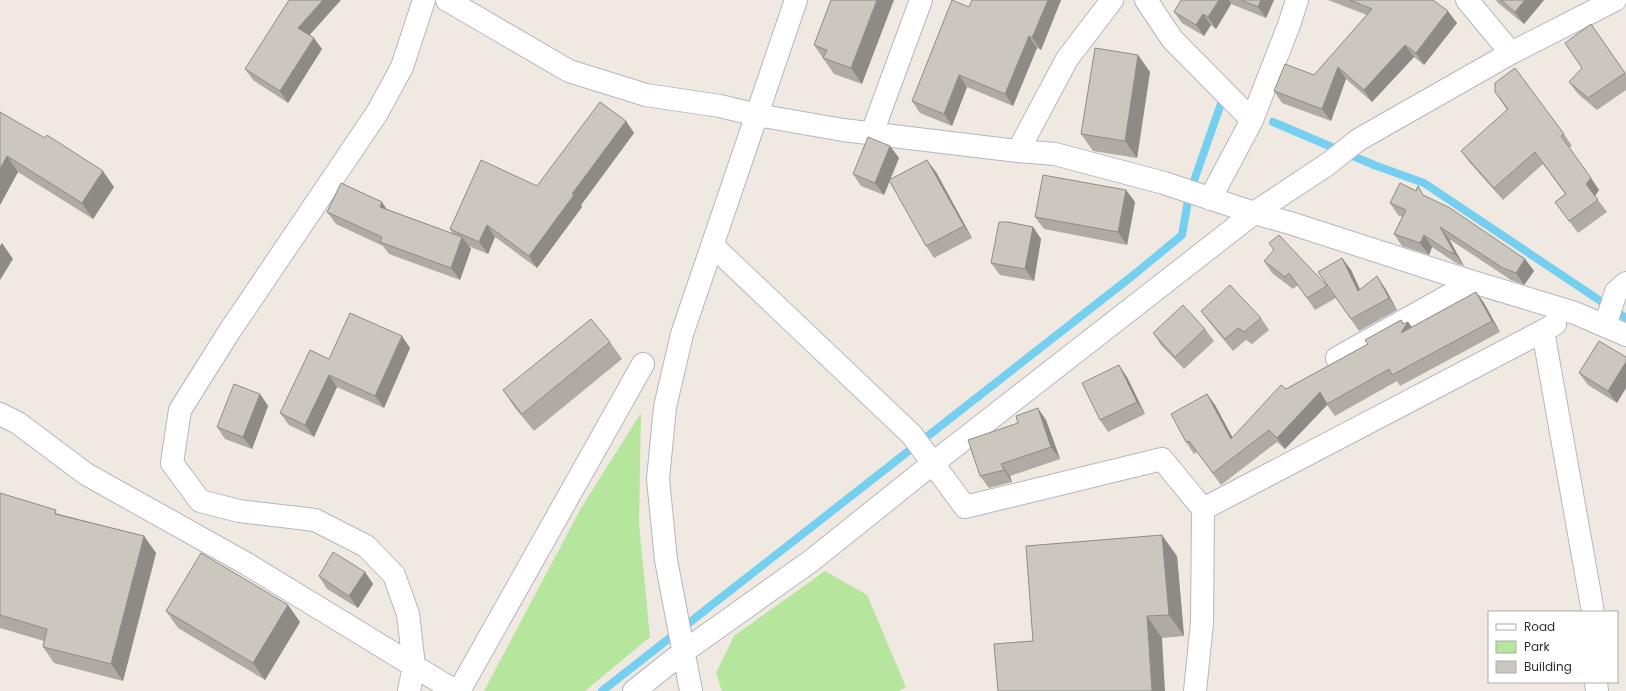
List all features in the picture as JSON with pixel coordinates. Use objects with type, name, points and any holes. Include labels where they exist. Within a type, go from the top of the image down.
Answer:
[{"type":"street","points":[[409,691],[414,666],[408,614],[394,576],[366,546],[315,520],[239,511],[200,501],[172,464],[180,410],[230,332],[377,113],[402,67],[424,0]]},
{"type":"street","points":[[447,0],[569,71],[646,95],[720,106],[757,116],[872,133],[1018,152],[1055,154],[1185,189],[1210,199],[1254,213],[1298,225],[1473,282],[1575,313],[1606,324],[1626,335]]},
{"type":"street","points":[[691,691],[666,560],[658,479],[665,407],[682,334],[796,0]]},
{"type":"street","points":[[872,133],[920,0]]},
{"type":"street","points":[[1018,152],[1067,59],[1112,0]]},
{"type":"street","points":[[1146,0],[1172,39],[1252,120]]},
{"type":"street","points":[[1210,199],[1252,120],[1289,26],[1297,0]]},
{"type":"street","points":[[1467,0],[1511,53]]},
{"type":"street","points":[[634,691],[683,652],[811,561],[932,464],[1254,213],[1328,164],[1358,140],[1511,53],[1615,0]]},
{"type":"street","points":[[713,246],[912,435],[964,507],[1162,459],[1203,509],[1202,623],[1194,691]]},
{"type":"street","points":[[1337,358],[1473,282]]},
{"type":"street","points":[[1606,324],[1621,287]]},
{"type":"street","points":[[1203,509],[1575,313]]},
{"type":"street","points":[[1543,331],[1593,611]]},
{"type":"street","points":[[459,691],[643,364]]},
{"type":"street","points":[[0,414],[18,424],[86,474],[247,564],[455,691]]},
{"type":"green space","points":[[641,413],[639,524],[650,637],[585,691],[484,691],[581,508]]},
{"type":"green space","points":[[825,571],[867,595],[906,687],[899,691],[722,691],[716,673],[734,636]]},
{"type":"building","points":[[289,0],[323,0],[298,28],[314,38],[280,91],[245,69]]},
{"type":"building","points":[[831,0],[877,0],[851,68],[823,58],[827,50],[814,45]]},
{"type":"building","points":[[952,0],[969,7],[972,0],[1048,0],[1032,38],[1029,36],[1005,94],[959,75],[944,114],[912,101]]},
{"type":"building","points":[[1181,0],[1219,0],[1208,17],[1203,14],[1196,25],[1174,12]]},
{"type":"building","points":[[1241,0],[1261,0],[1258,7]]},
{"type":"building","points":[[1350,0],[1433,0],[1448,11],[1416,53],[1405,45],[1364,90],[1338,67],[1322,109],[1274,91],[1285,64],[1314,75],[1372,9]]},
{"type":"building","points":[[1501,0],[1525,0],[1515,12]]},
{"type":"building","points":[[1591,24],[1625,73],[1588,98],[1569,82],[1582,68],[1565,43]]},
{"type":"building","points":[[1095,48],[1138,55],[1125,141],[1081,134]]},
{"type":"building","points":[[1515,68],[1564,134],[1561,136],[1591,178],[1586,184],[1598,200],[1569,221],[1555,202],[1566,194],[1535,152],[1494,188],[1461,151],[1508,109],[1495,92],[1495,83]]},
{"type":"building","points":[[600,102],[626,121],[572,194],[574,195],[529,256],[487,225],[479,242],[450,229],[481,160],[537,186]]},
{"type":"building","points":[[0,112],[45,138],[47,135],[103,171],[82,203],[7,156],[0,169]]},
{"type":"building","points":[[868,137],[890,146],[875,183],[853,174]]},
{"type":"building","points":[[927,160],[964,226],[926,246],[889,180]]},
{"type":"building","points":[[1043,175],[1126,190],[1118,232],[1035,217]]},
{"type":"building","points":[[341,183],[382,202],[380,207],[462,237],[451,268],[380,242],[382,237],[327,212]]},
{"type":"building","points":[[1400,183],[1416,191],[1418,186],[1423,195],[1450,208],[1525,259],[1516,273],[1503,268],[1440,227],[1455,254],[1424,235],[1420,243],[1394,234],[1406,210],[1390,203]]},
{"type":"building","points":[[999,222],[1008,222],[1033,227],[1025,269],[991,263]]},
{"type":"building","points":[[1279,235],[1327,286],[1307,298],[1289,273],[1285,277],[1264,261],[1274,250],[1269,243]]},
{"type":"building","points":[[1342,258],[1358,291],[1377,276],[1389,298],[1351,319],[1318,272]]},
{"type":"building","points":[[1230,285],[1261,318],[1244,332],[1238,328],[1225,339],[1201,311]]},
{"type":"building","points":[[1476,292],[1492,321],[1392,375],[1389,369],[1327,404],[1320,392],[1277,438],[1269,430],[1213,473],[1189,441],[1186,442],[1171,414],[1207,394],[1231,439],[1281,385],[1286,389],[1368,344],[1365,340],[1401,320],[1403,324],[1408,322],[1401,333]]},
{"type":"building","points":[[1183,305],[1205,329],[1175,357],[1153,333]]},
{"type":"building","points":[[350,313],[402,336],[375,396],[329,375],[305,425],[280,413],[310,350],[329,359]]},
{"type":"building","points":[[591,319],[610,342],[522,414],[503,390]]},
{"type":"building","points":[[1599,341],[1626,357],[1626,362],[1608,391],[1579,373]]},
{"type":"building","points":[[1119,365],[1137,402],[1100,420],[1082,383]]},
{"type":"building","points":[[234,384],[260,394],[243,437],[217,427]]},
{"type":"building","points":[[1038,408],[1051,447],[1001,464],[1004,470],[980,476],[968,440],[1018,423],[1016,416]]},
{"type":"building","points":[[0,493],[56,510],[55,514],[144,536],[111,664],[43,647],[47,629],[0,615]]},
{"type":"building","points":[[1162,535],[1169,615],[1147,616],[1152,691],[998,691],[994,644],[1033,641],[1026,546]]},
{"type":"building","points":[[333,552],[365,572],[349,596],[319,576]]},
{"type":"building","points":[[201,553],[288,605],[253,663],[166,611]]},
{"type":"waterway","points":[[602,691],[1136,273],[1182,235],[1189,195],[1224,95]]},
{"type":"waterway","points":[[1273,122],[1374,165],[1424,183],[1626,318]]}]
